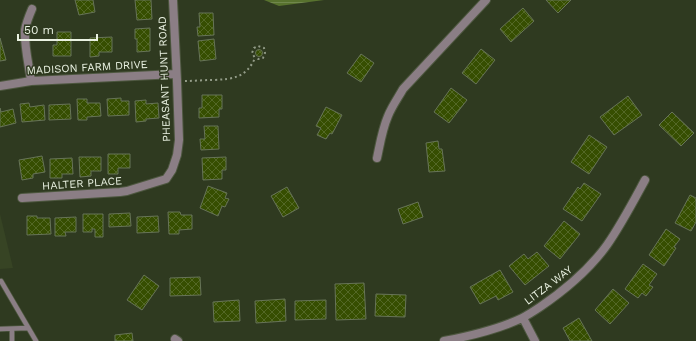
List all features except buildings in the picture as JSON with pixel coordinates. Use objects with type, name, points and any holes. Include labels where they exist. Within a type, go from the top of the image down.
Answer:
[{"type":"street","name":"PHEASANT HUNT ROAD","points":[[166,180],[172,170],[177,155],[179,140],[173,0]]},
{"type":"street","points":[[377,158],[387,117],[403,89],[486,0]]},
{"type":"street","points":[[31,81],[25,34],[27,19],[32,9]]},
{"type":"street","name":"MADISON FARM DRIVE","points":[[0,86],[31,81],[177,78]]},
{"type":"street","name":"HALTER PLACE","points":[[22,198],[120,192],[166,180]]},
{"type":"street","name":"LITZA WAY","points":[[444,341],[475,335],[523,318],[551,300],[571,284],[607,245],[645,180]]},
{"type":"street","points":[[523,318],[535,341]]},
{"type":"lane","points":[[1,281],[36,341]]},
{"type":"lane","points":[[12,328],[12,341]]},
{"type":"lane","points":[[0,329],[28,328]]},
{"type":"path","points":[[258,46],[264,48],[266,53],[263,58],[255,58],[252,53],[254,48],[258,46]]},
{"type":"path","points":[[177,78],[228,79],[238,77],[247,70],[255,58]]},
{"type":"shaded area","points":[[264,0],[324,0],[279,6]]},
{"type":"shaded area","points":[[0,214],[13,268],[0,269]]}]
